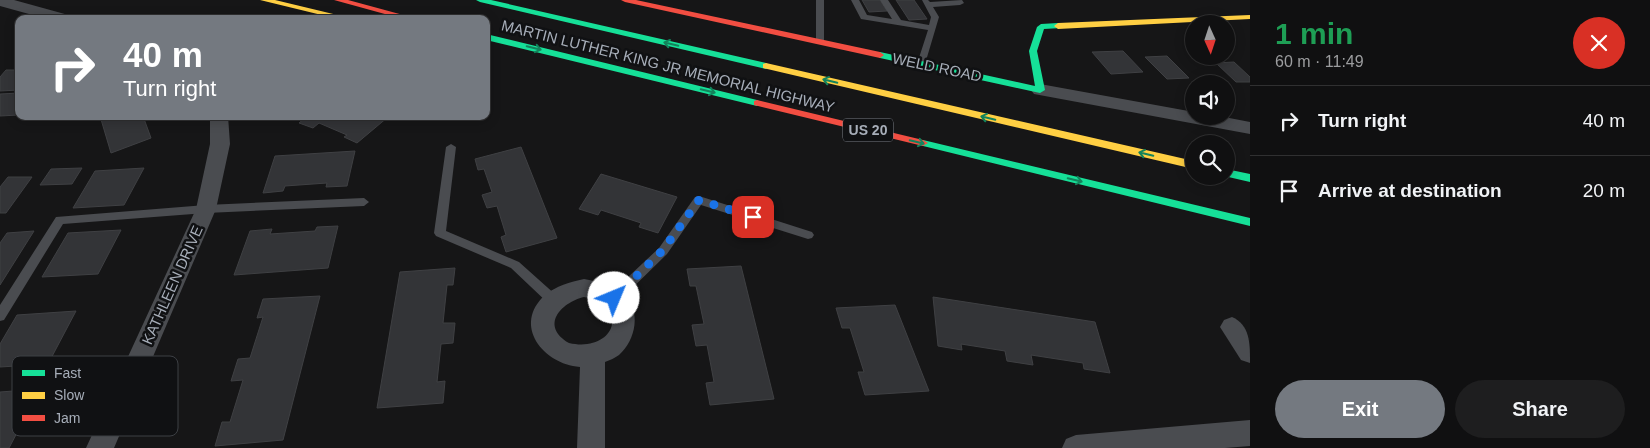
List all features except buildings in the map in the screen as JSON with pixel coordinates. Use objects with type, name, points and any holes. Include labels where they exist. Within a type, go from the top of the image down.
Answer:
[{"type":"main road","points":[[264,0],[332,15]]},
{"type":"main road","points":[[338,0],[398,15]]},
{"type":"main road","name":"MARTIN LUTHER KING JR MEMORIAL HIGHWAY","points":[[480,0],[1185,163]]},
{"type":"main road","name":"WELD ROAD","points":[[625,0],[1040,90]]},
{"type":"main road","points":[[1040,90],[1032,50],[1041,27],[1250,17]]},
{"type":"main road","name":"MARTIN LUTHER KING JR MEMORIAL HIGHWAY","points":[[490,38],[1250,222]]},
{"type":"main road","points":[[490,50],[564,66],[675,84]]},
{"type":"main road","points":[[1235,175],[1250,178]]},
{"type":"street","points":[[0,17],[6,2],[52,15]]},
{"type":"street","name":"WELD ROAD","points":[[1040,90],[1250,128]]},
{"type":"street","name":"KATHLEEN DRIVE","points":[[141,356],[206,209],[220,144],[219,120]]},
{"type":"street","points":[[584,288],[605,292],[614,298],[624,316],[624,326],[621,335],[605,351],[593,355],[570,355],[560,351],[546,336],[544,318],[553,300],[562,294],[584,288]]},
{"type":"street","points":[[1232,327],[1250,352]]},
{"type":"street","points":[[591,448],[593,355]]},
{"type":"street","points":[[1076,448],[1250,433]]},
{"type":"street","name":"KATHLEEN DRIVE","points":[[100,448],[105,436]]},
{"type":"lane","points":[[820,0],[820,41]]},
{"type":"lane","points":[[855,0],[864,17],[934,28]]},
{"type":"lane","points":[[884,0],[898,22]]},
{"type":"lane","points":[[926,3],[960,3],[958,0]]},
{"type":"lane","points":[[921,64],[936,17],[926,3]]},
{"type":"lane","points":[[451,147],[440,233],[515,265],[553,300]]},
{"type":"lane","points":[[614,298],[663,250],[699,200],[808,235]]},
{"type":"lane","points":[[0,316],[60,220],[206,209],[364,202]]},
{"type":"traffic: fast","points":[[480,0],[766,66]]},
{"type":"traffic: fast","points":[[880,55],[1040,90],[1033,51],[1041,27],[1058,26]]},
{"type":"traffic: fast","points":[[490,38],[757,103]]},
{"type":"traffic: fast","points":[[923,143],[1250,222]]},
{"type":"traffic: fast","points":[[1235,175],[1250,178]]},
{"type":"traffic: slow","points":[[264,0],[332,15]]},
{"type":"traffic: slow","points":[[1058,26],[1250,17]]},
{"type":"traffic: slow","points":[[766,66],[1185,163]]},
{"type":"traffic: jam","points":[[338,0],[398,15]]},
{"type":"traffic: jam","points":[[625,0],[880,55]]},
{"type":"traffic: jam","points":[[757,103],[923,143]]},
{"type":"route","points":[[614,298],[663,250],[699,200],[753,217]]}]
